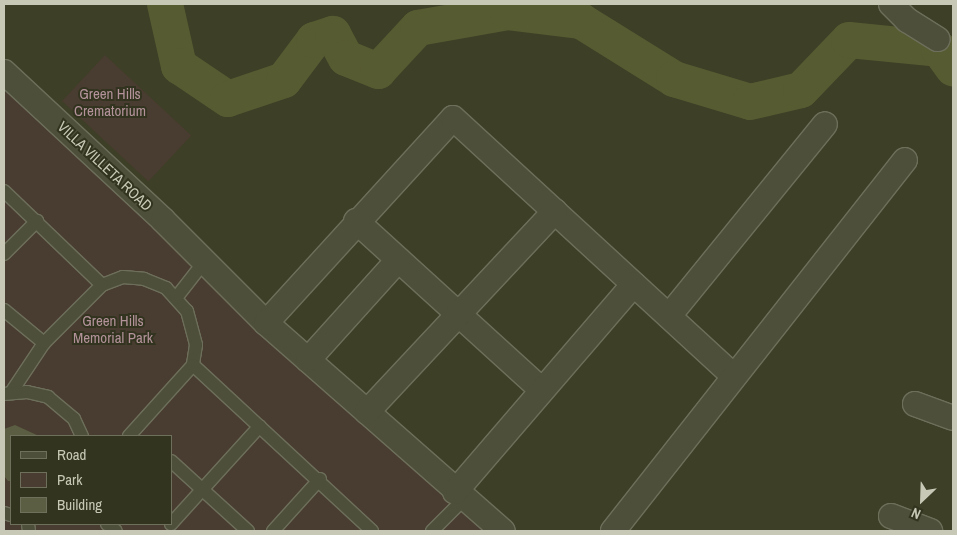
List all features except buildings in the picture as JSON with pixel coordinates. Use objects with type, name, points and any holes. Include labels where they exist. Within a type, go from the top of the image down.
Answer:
[{"type":"street","points":[[891,4],[907,20],[937,39]]},
{"type":"street","name":"VILLA VILLETA ROAD","points":[[4,72],[266,322],[503,531]]},
{"type":"street","points":[[266,322],[356,221],[453,118],[732,375]]},
{"type":"street","points":[[669,316],[824,124]]},
{"type":"street","points":[[613,531],[732,375],[905,160]]},
{"type":"street","points":[[367,412],[555,210]]},
{"type":"street","points":[[356,221],[542,390]]},
{"type":"street","points":[[308,360],[398,260]]},
{"type":"street","points":[[460,495],[542,390],[634,284]]},
{"type":"street","points":[[915,404],[953,418]]},
{"type":"street","points":[[891,516],[930,531]]},
{"type":"lane","points":[[4,191],[102,285]]},
{"type":"lane","points":[[4,254],[36,221]]},
{"type":"lane","points":[[176,298],[204,262]]},
{"type":"lane","points":[[8,393],[44,343],[102,285],[123,277],[144,278],[166,288],[176,298],[193,326],[193,365],[136,434]]},
{"type":"lane","points":[[4,310],[44,343]]},
{"type":"lane","points":[[193,365],[320,479],[372,531]]},
{"type":"lane","points":[[8,393],[27,392],[58,403],[74,419],[82,435]]},
{"type":"lane","points":[[172,523],[260,426]]},
{"type":"lane","points":[[172,462],[203,488],[248,531]]},
{"type":"lane","points":[[273,531],[320,479]]},
{"type":"lane","points":[[432,531],[460,495]]},
{"type":"green space","name":"Green Hills Crematorium","points":[[105,55],[191,135],[148,182],[62,101]]},
{"type":"green space","name":"Green Hills Memorial Park","points":[[4,85],[498,531],[4,531]]},
{"type":"waterway","points":[[165,4],[179,66],[228,99],[284,80],[314,40],[333,34],[346,58],[378,71],[418,28],[508,12],[581,21],[674,79],[750,102],[801,90],[849,40],[939,49],[953,68]]}]
